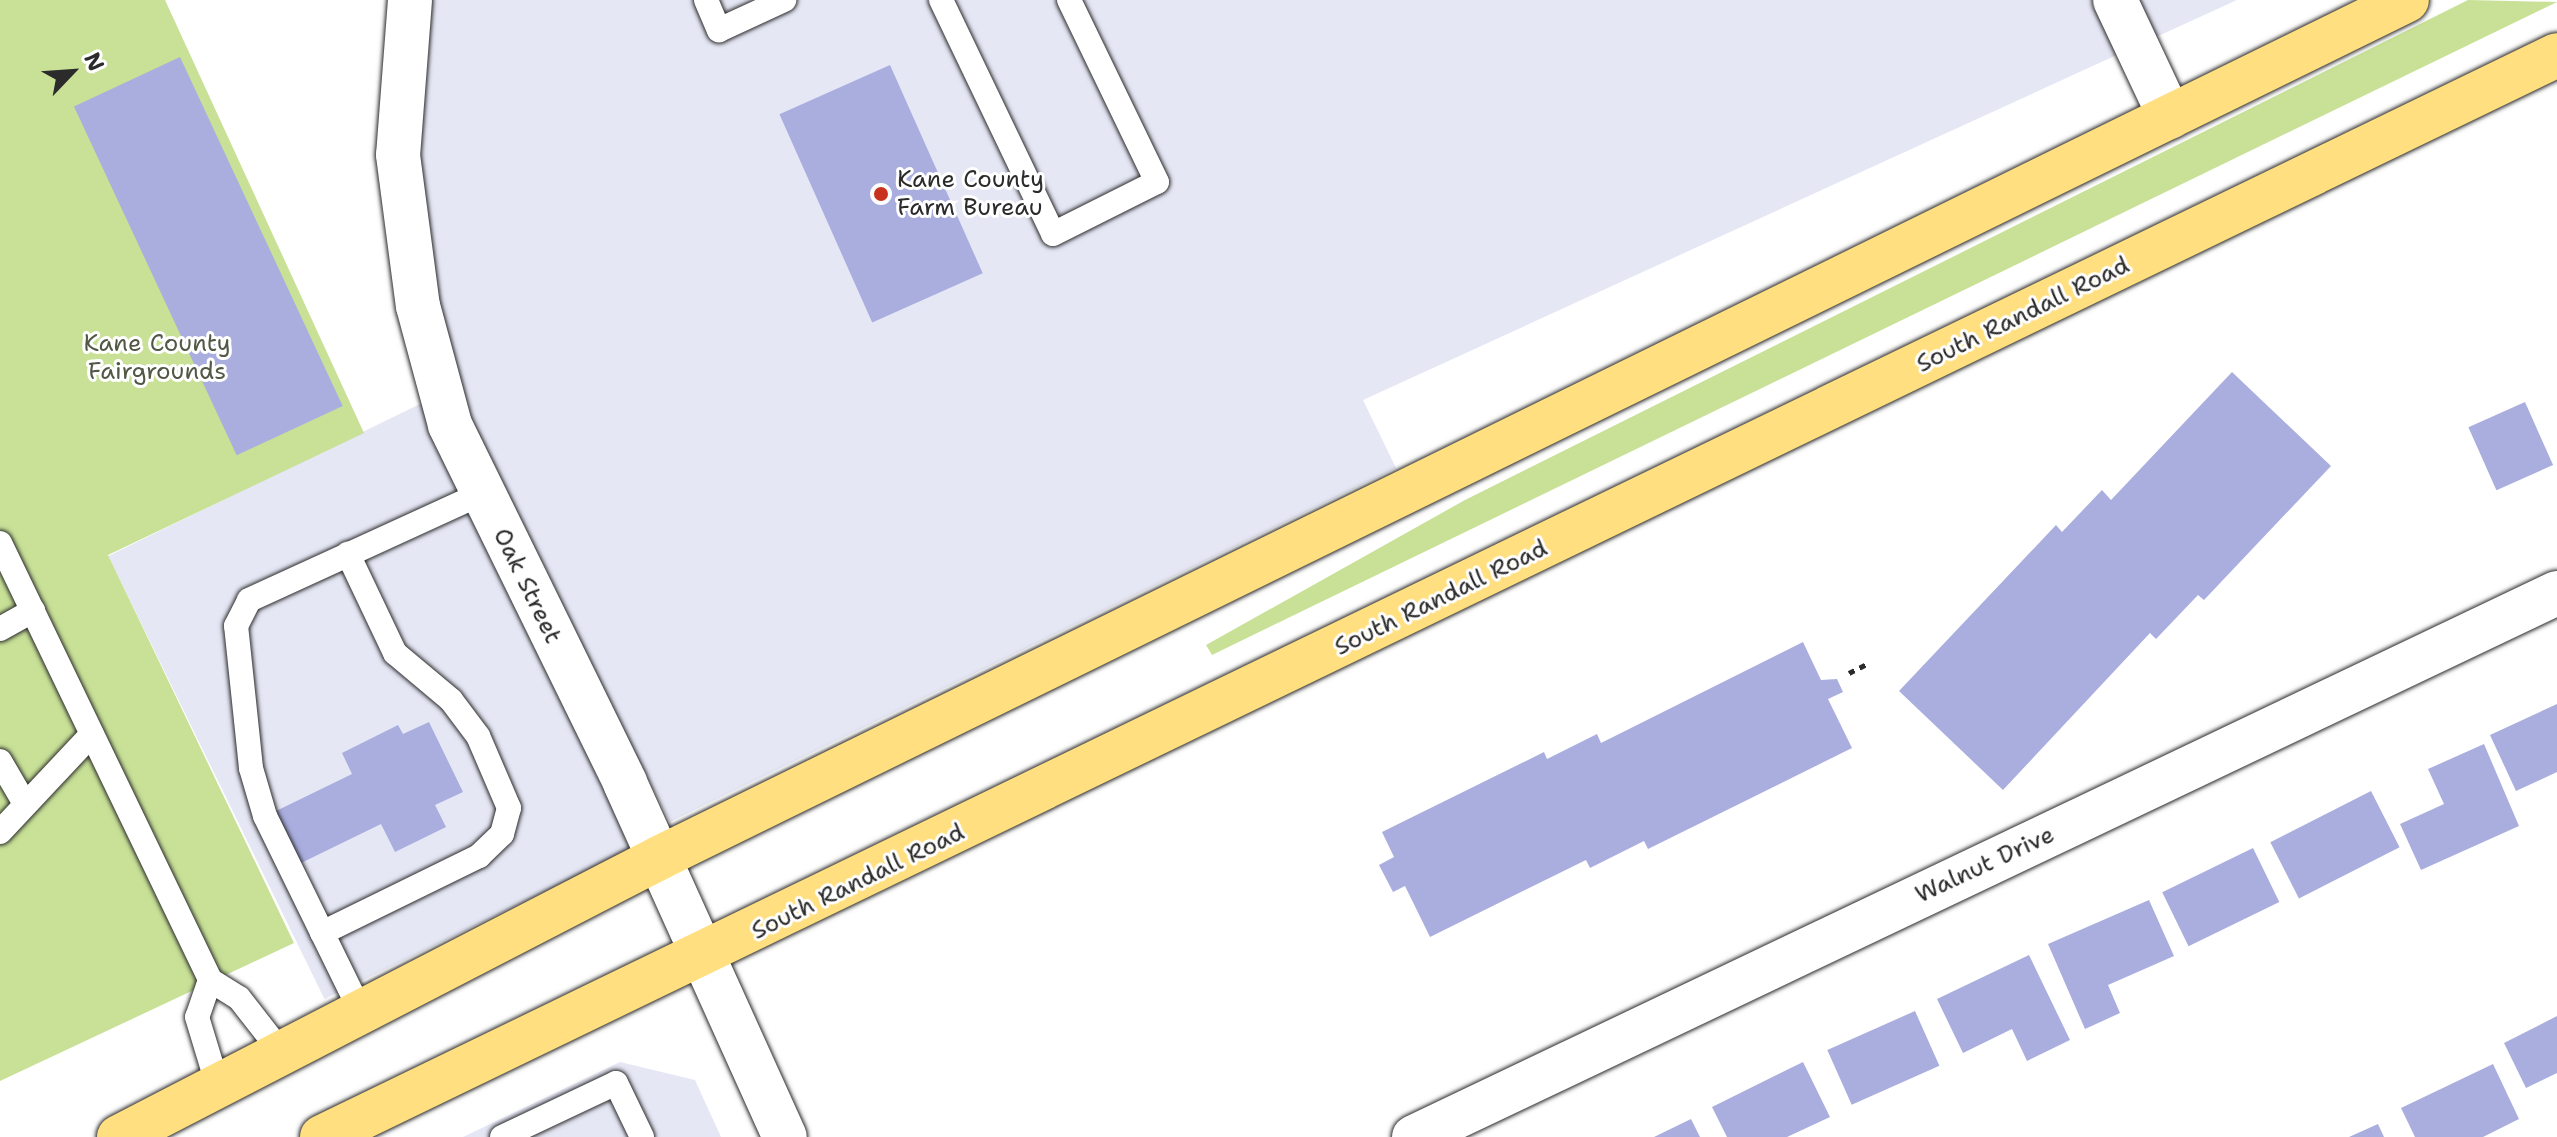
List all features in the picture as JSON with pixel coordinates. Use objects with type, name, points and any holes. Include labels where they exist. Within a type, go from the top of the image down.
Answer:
[{"type":"main road","points":[[119,1137],[659,858],[2407,0]]},
{"type":"main road","name":"South Randall Road","points":[[322,1137],[704,957],[2557,55]]},
{"type":"street","name":"Oak Street","points":[[410,0],[398,155],[418,306],[450,425],[659,858],[785,1137]]},
{"type":"street","points":[[2115,0],[2170,117]]},
{"type":"street","name":"Walnut Drive","points":[[1414,1137],[2557,593]]},
{"type":"lane","points":[[706,0],[719,30],[784,0]]},
{"type":"lane","points":[[941,0],[1053,234],[1157,182],[1069,0]]},
{"type":"lane","points":[[361,1012],[265,816],[251,768],[236,626],[249,600],[481,494]]},
{"type":"lane","points":[[0,543],[210,980],[239,998],[282,1053]]},
{"type":"lane","points":[[322,933],[479,856],[502,834],[509,808],[493,763],[451,700],[420,681],[395,653],[348,554]]},
{"type":"lane","points":[[0,629],[33,611]]},
{"type":"lane","points":[[0,832],[24,802],[92,734]]},
{"type":"lane","points":[[0,761],[24,802]]},
{"type":"lane","points":[[210,980],[197,1017],[218,1086]]},
{"type":"lane","points":[[502,1137],[616,1083],[642,1137]]},
{"type":"path","points":[[1849,673],[1867,664]]},
{"type":"shaded area","points":[[429,0],[2237,0],[1363,400],[1396,468],[670,822],[465,416],[435,287],[420,157]]},
{"type":"shaded area","points":[[422,403],[638,846],[324,999],[108,556]]},
{"type":"shaded area","points":[[620,1062],[695,1080],[721,1137],[463,1137]]},
{"type":"green space","name":"Kane County Fairgrounds","points":[[0,0],[165,0],[364,433],[108,555],[294,943],[0,1081]]},
{"type":"green space","points":[[2468,0],[2557,2],[1212,655],[1206,645],[1465,500]]},
{"type":"building","points":[[180,57],[343,406],[237,455],[74,106]]},
{"type":"building","name":"Kane County Farm Bureau","points":[[890,65],[983,273],[872,323],[779,114]]},
{"type":"building","points":[[2232,372],[2331,466],[2204,600],[2198,595],[2156,639],[2150,633],[2003,790],[1899,691],[2056,525],[2062,532],[2102,490],[2111,500]]},
{"type":"building","points":[[2525,402],[2553,465],[2496,490],[2468,427]]},
{"type":"building","points":[[1803,642],[1821,680],[1837,679],[1843,692],[1828,699],[1852,748],[1648,849],[1644,841],[1590,868],[1586,860],[1430,937],[1405,886],[1393,892],[1379,865],[1394,857],[1382,832],[1544,752],[1547,759],[1597,734],[1601,743]]},
{"type":"building","points":[[2557,704],[2557,772],[2516,791],[2490,735]]},
{"type":"building","points":[[429,722],[463,792],[435,805],[446,827],[395,852],[381,824],[299,864],[274,812],[352,774],[342,753],[398,725],[403,734]]},
{"type":"building","points":[[2484,744],[2519,826],[2421,870],[2400,824],[2444,804],[2428,769]]},
{"type":"building","points":[[2371,791],[2400,847],[2299,898],[2270,842]]},
{"type":"building","points":[[2253,848],[2279,902],[2189,946],[2162,892]]},
{"type":"building","points":[[2149,900],[2174,956],[2108,985],[2120,1013],[2085,1029],[2048,944]]},
{"type":"building","points":[[2029,955],[2070,1040],[2027,1061],[2012,1029],[1963,1053],[1937,999]]},
{"type":"building","points":[[1915,1011],[1939,1066],[1852,1105],[1827,1050]]},
{"type":"building","points":[[2557,1016],[2557,1073],[2526,1088],[2504,1043]]},
{"type":"building","points":[[1803,1062],[1830,1117],[1787,1137],[1727,1137],[1712,1107]]},
{"type":"building","points":[[2493,1064],[2519,1119],[2483,1137],[2415,1137],[2401,1108]]},
{"type":"building","points":[[1691,1119],[1700,1137],[1654,1137]]},
{"type":"building","points":[[2378,1124],[2384,1137],[2349,1137]]},
{"type":"place","name":"Kane County Farm Bureau","points":[[881,194]]}]
